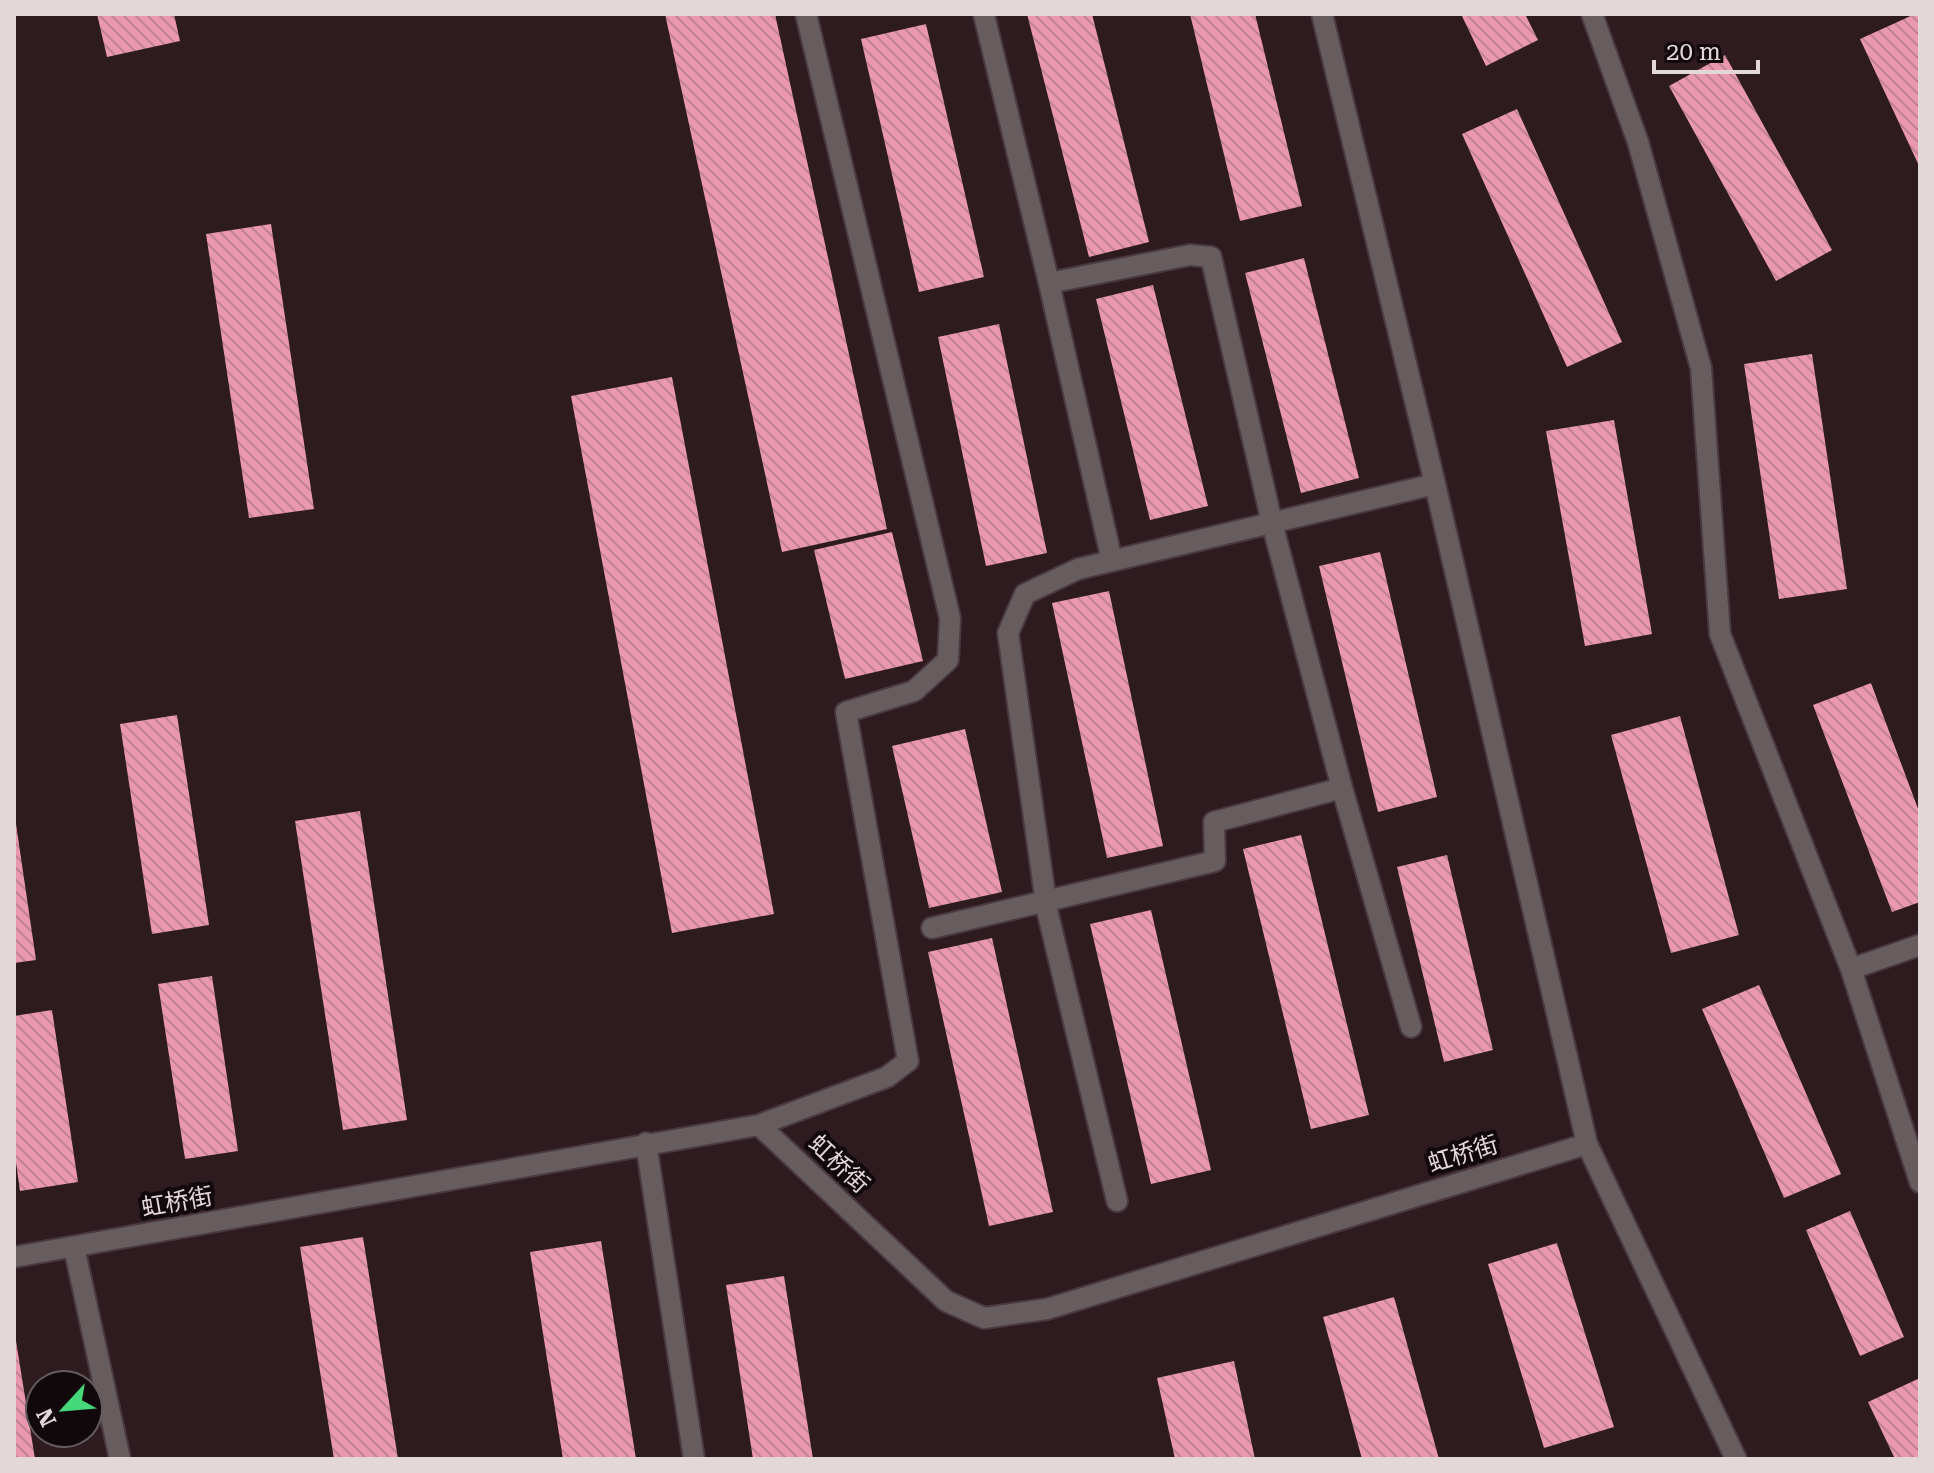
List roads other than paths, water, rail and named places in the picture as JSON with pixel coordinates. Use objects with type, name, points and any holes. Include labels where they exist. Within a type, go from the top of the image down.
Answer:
[{"type":"street","points":[[759,1125],[887,1077],[908,1061],[846,712],[914,691],[948,660],[949,646],[950,618],[806,14]]},
{"type":"street","points":[[1322,14],[1435,484],[1587,1144],[1736,1459]]},
{"type":"street","points":[[1592,14],[1638,142],[1701,368],[1720,634],[1851,969],[1920,1182]]},
{"type":"street","points":[[984,15],[1112,561]]},
{"type":"street","points":[[1049,283],[1190,255],[1211,257],[1272,523],[1342,788],[1411,1027]]},
{"type":"street","points":[[1117,1201],[1046,901],[1008,633],[1025,594],[1078,569],[1435,484]]},
{"type":"street","points":[[932,928],[1215,861],[1214,822],[1342,788]]},
{"type":"street","points":[[1851,969],[1920,945]]},
{"type":"street","name":"虹桥街","points":[[14,1257],[759,1125],[946,1301],[984,1318],[1047,1309],[1587,1144]]},
{"type":"street","points":[[646,1143],[694,1459]]},
{"type":"street","points":[[74,1247],[120,1459]]}]
